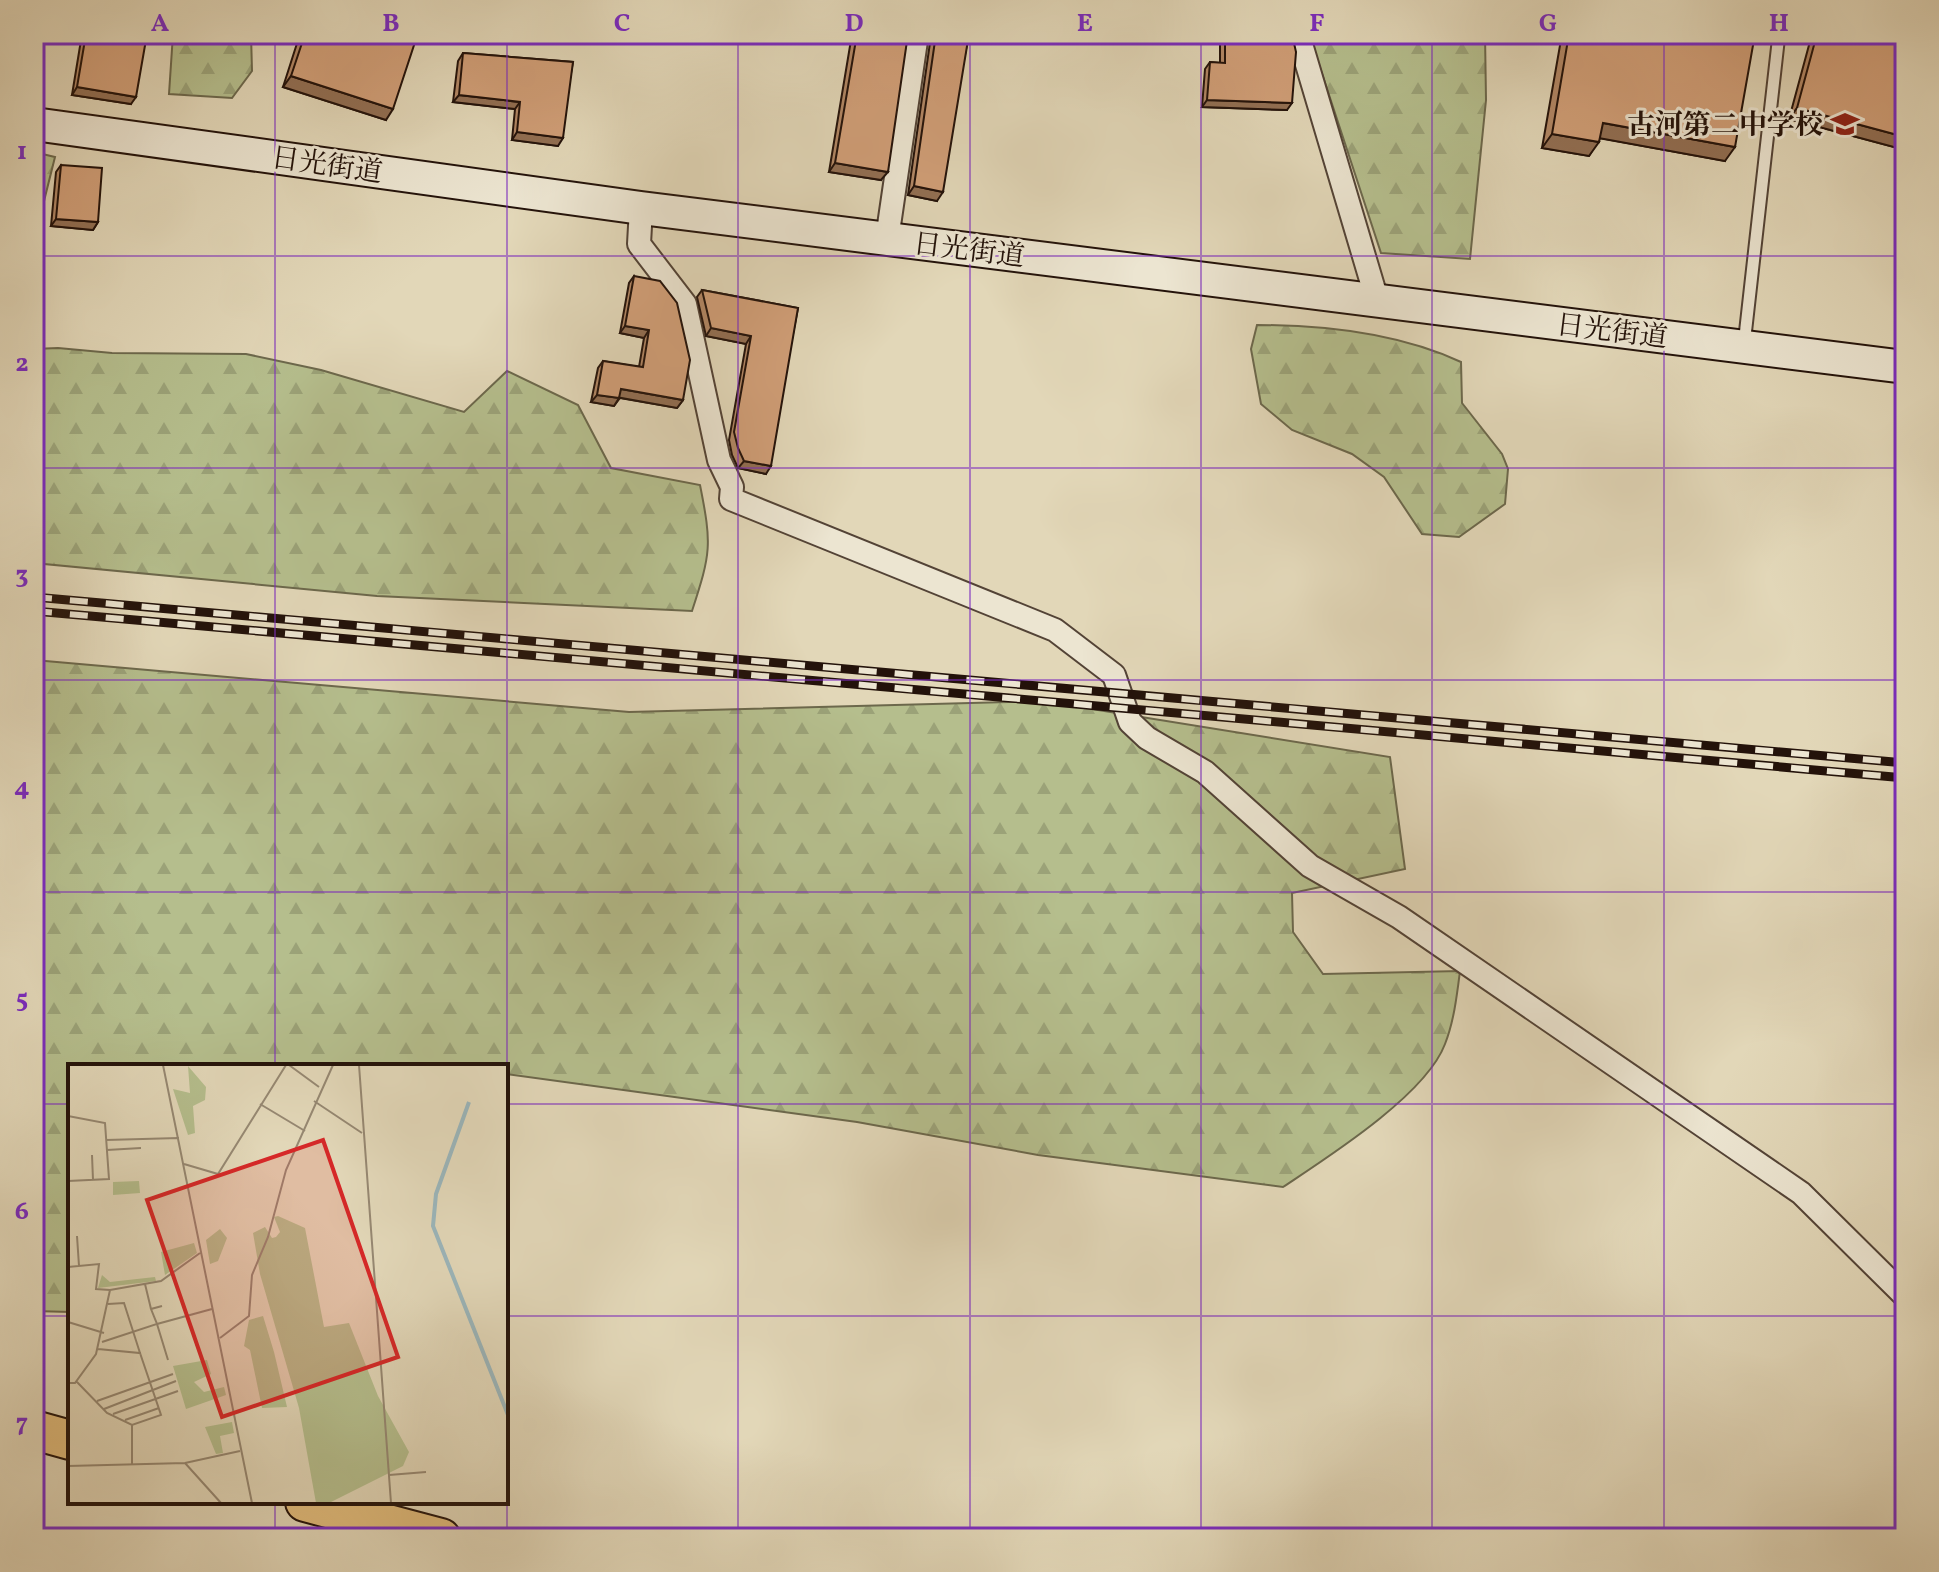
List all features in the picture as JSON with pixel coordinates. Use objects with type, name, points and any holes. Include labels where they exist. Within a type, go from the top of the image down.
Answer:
[{"type":"highway","points":[[34,1430],[68,1439]]},
{"type":"highway","points":[[313,1504],[441,1538]]},
{"type":"main road","name":"日光街道","points":[[34,124],[641,208],[1905,367]]},
{"type":"street","points":[[887,239],[917,34]]},
{"type":"street","points":[[1298,34],[1377,300]]},
{"type":"street","points":[[641,208],[639,244],[685,304],[719,460],[732,487],[731,499],[1055,630],[1114,675],[1130,722],[1147,738],[1205,772],[1310,866],[1399,917],[1801,1193],[1905,1296]]},
{"type":"lane","points":[[1744,346],[1779,34]]},
{"type":"green space","points":[[173,34],[251,34],[252,71],[232,98],[169,94]]},
{"type":"green space","points":[[1309,34],[1485,34],[1486,100],[1470,259],[1381,253]]},
{"type":"green space","points":[[34,152],[55,157],[41,213],[34,225]]},
{"type":"green space","points":[[1257,325],[1361,333],[1412,344],[1461,362],[1462,403],[1502,454],[1508,469],[1505,504],[1459,537],[1422,534],[1384,477],[1352,454],[1292,430],[1261,404],[1251,349]]},
{"type":"green space","points":[[34,349],[112,353],[246,354],[321,370],[464,412],[507,371],[578,405],[611,468],[700,485],[708,549],[692,611],[377,596],[34,563]]},
{"type":"green space","points":[[34,660],[629,712],[1042,701],[1390,757],[1405,869],[1292,893],[1293,932],[1323,974],[1460,971],[1455,1008],[1445,1044],[1418,1084],[1374,1123],[1283,1187],[1038,1155],[857,1122],[508,1074],[508,1064],[68,1064],[68,1312],[34,1311]]},
{"type":"building","points":[[86,34],[147,34],[136,97],[77,87]]},
{"type":"building","points":[[305,34],[402,34],[416,39],[393,109],[291,76]]},
{"type":"building","points":[[857,34],[908,34],[888,172],[835,163]]},
{"type":"building","points":[[936,34],[969,34],[943,192],[914,186]]},
{"type":"building","points":[[1225,34],[1292,34],[1296,52],[1292,103],[1207,100],[1210,62],[1225,63]]},
{"type":"building","points":[[1569,34],[1755,34],[1735,147],[1603,123],[1599,142],[1552,134]]},
{"type":"building","points":[[1817,34],[1905,34],[1905,137],[1797,108]]},
{"type":"building","points":[[463,53],[573,62],[563,138],[517,132],[520,102],[459,95]]},
{"type":"building","points":[[61,165],[102,168],[98,222],[56,219]]},
{"type":"building","points":[[634,276],[660,281],[677,303],[690,360],[683,400],[621,389],[619,398],[597,395],[603,361],[643,367],[649,330],[625,326]]},
{"type":"building","points":[[702,290],[798,308],[771,466],[744,461],[734,432],[751,336],[711,328]]},
{"type":"railway","points":[[34,597],[1905,763]]},
{"type":"railway","points":[[34,611],[1905,778]]},
{"type":"place","name":"古河第二中学校","points":[[1845,124]]}]
